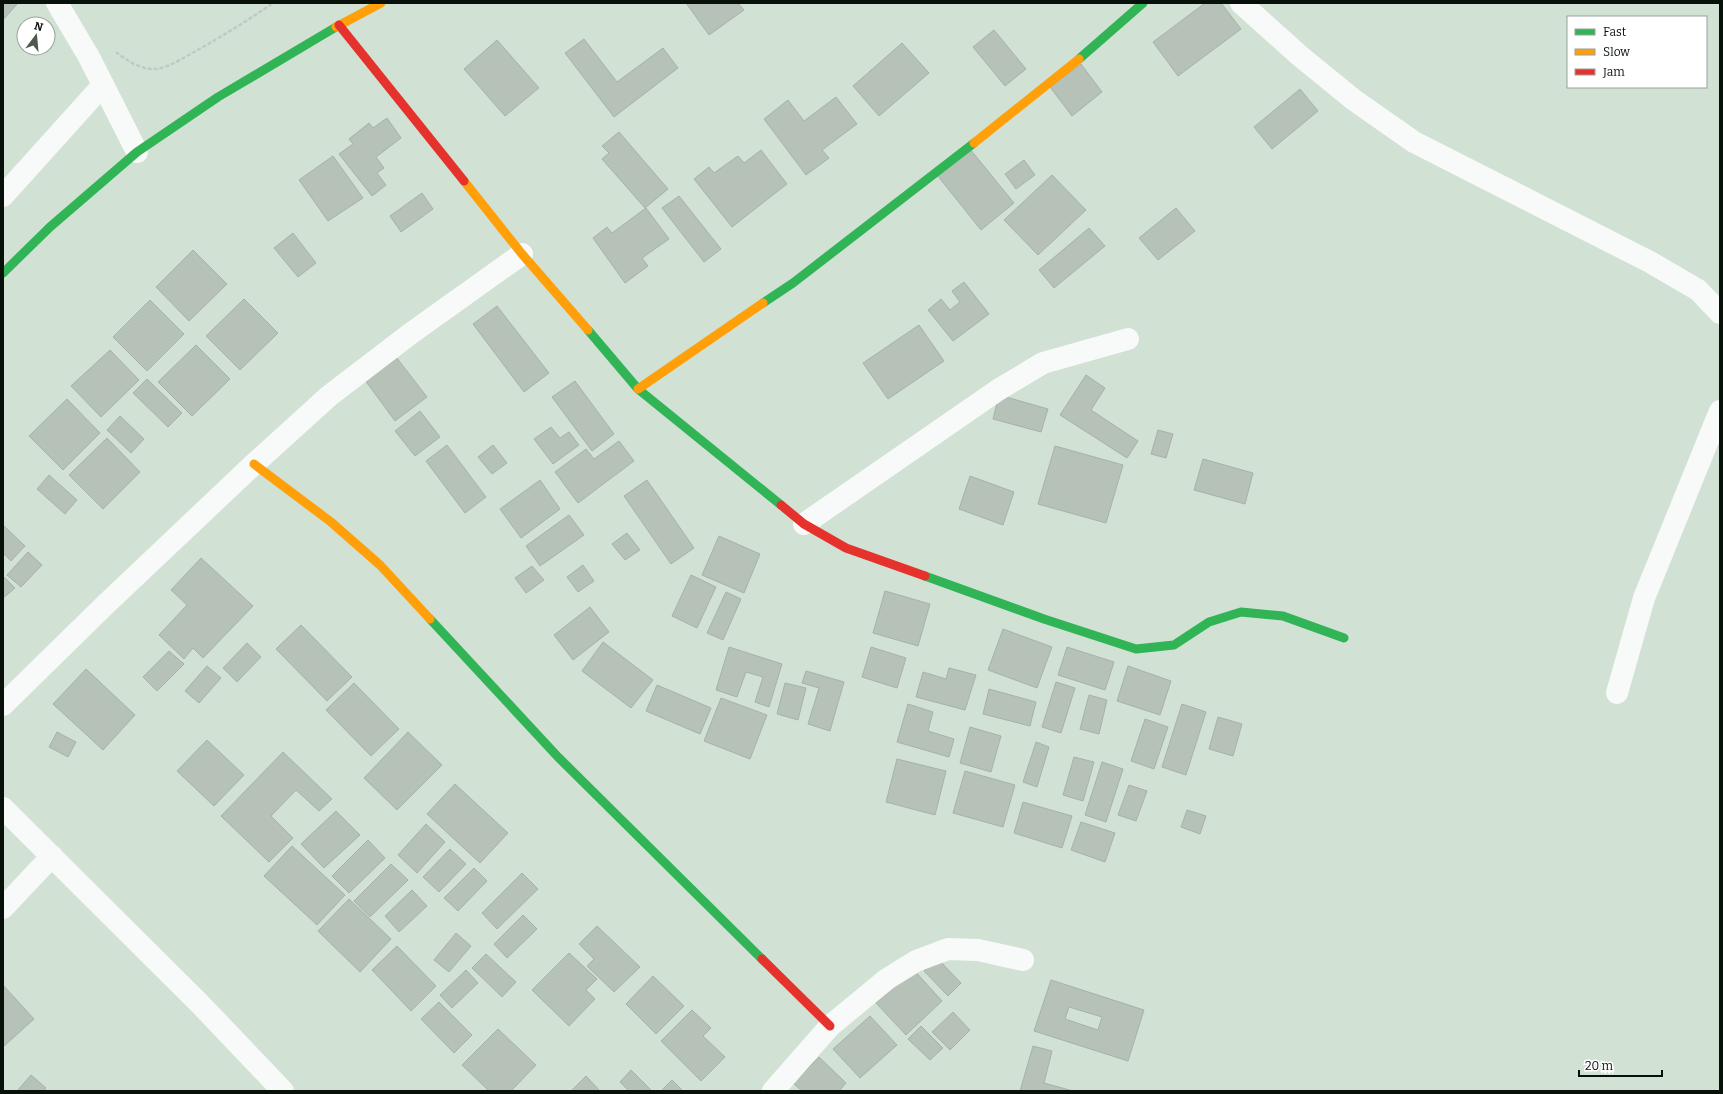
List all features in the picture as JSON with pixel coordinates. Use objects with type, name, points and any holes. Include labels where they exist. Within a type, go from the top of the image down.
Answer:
[{"type":"street","points":[[57,3],[103,84],[137,152]]},
{"type":"street","points":[[3,273],[50,227],[137,152],[218,97],[339,25],[381,3]]},
{"type":"street","points":[[638,389],[793,283],[960,154],[1068,68],[1143,3]]},
{"type":"street","points":[[1241,3],[1300,56],[1354,100],[1414,142],[1650,262],[1698,290],[1720,313]]},
{"type":"street","points":[[339,25],[522,254],[638,389],[804,524],[846,548],[1044,619],[1136,649],[1174,645],[1209,622],[1240,612],[1283,616],[1344,638]]},
{"type":"street","points":[[3,196],[103,84]]},
{"type":"street","points":[[3,705],[254,464],[329,396],[410,334],[522,254]]},
{"type":"street","points":[[804,524],[998,390],[1043,363],[1128,340]]},
{"type":"street","points":[[1616,693],[1644,598],[1720,411]]},
{"type":"street","points":[[254,464],[331,522],[380,565],[558,757],[830,1026]]},
{"type":"street","points":[[3,808],[200,1004],[283,1091]]},
{"type":"street","points":[[3,908],[52,856]]},
{"type":"street","points":[[772,1091],[830,1026],[887,979],[916,961],[948,949],[978,950],[1023,960]]},
{"type":"path","points":[[115,51],[125,59],[141,66],[155,69],[175,63],[236,29],[273,3]]},
{"type":"building","points":[[3,3],[18,3],[3,20]]},
{"type":"building","points":[[686,3],[738,3],[744,10],[709,35]]},
{"type":"building","points":[[1205,3],[1221,3],[1241,29],[1178,76],[1153,42]]},
{"type":"building","points":[[994,30],[1026,69],[1005,86],[973,47]]},
{"type":"building","points":[[584,39],[617,82],[663,48],[678,68],[614,117],[565,53]]},
{"type":"building","points":[[497,40],[539,88],[505,116],[464,69]]},
{"type":"building","points":[[902,43],[929,73],[879,116],[853,86]]},
{"type":"building","points":[[1081,64],[1102,92],[1072,116],[1050,87]]},
{"type":"building","points":[[1300,89],[1318,111],[1272,149],[1254,127]]},
{"type":"building","points":[[836,97],[857,124],[822,150],[829,158],[806,175],[764,119],[788,100],[804,121]]},
{"type":"building","points":[[387,118],[401,138],[376,157],[384,168],[377,173],[386,185],[372,196],[339,154],[353,144],[349,139],[369,123],[373,128]]},
{"type":"building","points":[[619,132],[668,189],[645,208],[602,159],[609,153],[602,146]]},
{"type":"building","points":[[970,149],[1014,203],[981,230],[937,175]]},
{"type":"building","points":[[761,150],[787,184],[732,227],[694,179],[709,167],[714,173],[738,156],[744,163]]},
{"type":"building","points":[[333,156],[363,198],[328,221],[299,180]]},
{"type":"building","points":[[1024,160],[1035,175],[1016,189],[1005,174]]},
{"type":"building","points":[[1052,175],[1086,210],[1038,255],[1004,220]]},
{"type":"building","points":[[422,193],[433,209],[401,232],[390,216]]},
{"type":"building","points":[[679,196],[721,249],[704,262],[662,208]]},
{"type":"building","points":[[646,208],[669,239],[642,258],[648,266],[625,283],[593,238],[607,227],[612,233]]},
{"type":"building","points":[[1176,208],[1195,231],[1158,260],[1139,238]]},
{"type":"building","points":[[1089,228],[1105,246],[1054,288],[1039,270]]},
{"type":"building","points":[[293,233],[316,263],[298,277],[274,248]]},
{"type":"building","points":[[193,250],[227,284],[189,321],[156,287]]},
{"type":"building","points":[[964,282],[989,314],[953,341],[928,310],[941,299],[950,310],[960,302],[952,291]]},
{"type":"building","points":[[244,299],[278,333],[240,370],[206,336]]},
{"type":"building","points":[[150,300],[184,334],[147,371],[113,337]]},
{"type":"building","points":[[497,306],[549,373],[524,392],[473,324]]},
{"type":"building","points":[[919,325],[944,361],[888,399],[863,363]]},
{"type":"building","points":[[196,345],[230,379],[192,416],[158,382]]},
{"type":"building","points":[[110,350],[139,380],[101,417],[71,386]]},
{"type":"building","points":[[393,353],[427,397],[395,421],[362,376]]},
{"type":"building","points":[[1086,375],[1105,388],[1091,410],[1138,441],[1127,458],[1060,415]]},
{"type":"building","points":[[147,379],[182,413],[168,427],[133,393]]},
{"type":"building","points":[[575,381],[614,434],[592,451],[552,397]]},
{"type":"building","points":[[999,395],[1048,409],[1041,432],[993,419]]},
{"type":"building","points":[[67,399],[100,433],[63,470],[29,436]]},
{"type":"building","points":[[420,411],[440,437],[415,456],[395,431]]},
{"type":"building","points":[[120,416],[144,439],[131,453],[107,430]]},
{"type":"building","points":[[551,427],[560,438],[569,432],[579,445],[553,464],[534,439]]},
{"type":"building","points":[[1158,430],[1173,434],[1166,458],[1151,454]]},
{"type":"building","points":[[107,438],[140,472],[103,509],[69,475]]},
{"type":"building","points":[[619,441],[634,461],[578,503],[555,472],[586,449],[594,459]]},
{"type":"building","points":[[447,445],[486,497],[465,513],[426,461]]},
{"type":"building","points":[[493,445],[507,463],[492,474],[478,457]]},
{"type":"building","points":[[1055,446],[1123,465],[1106,523],[1038,504]]},
{"type":"building","points":[[1203,459],[1253,473],[1245,504],[1194,490]]},
{"type":"building","points":[[49,475],[77,500],[65,514],[37,489]]},
{"type":"building","points":[[970,476],[1014,492],[1003,525],[959,509]]},
{"type":"building","points":[[540,480],[560,509],[521,538],[500,509]]},
{"type":"building","points":[[647,480],[694,548],[671,564],[624,496]]},
{"type":"building","points":[[569,515],[584,535],[540,566],[526,546]]},
{"type":"building","points":[[3,525],[25,546],[11,561],[3,553]]},
{"type":"building","points":[[627,533],[640,550],[625,560],[612,544]]},
{"type":"building","points":[[719,536],[760,554],[744,593],[702,575]]},
{"type":"building","points":[[28,552],[42,565],[21,587],[7,575]]},
{"type":"building","points":[[201,558],[253,606],[203,658],[193,648],[184,659],[159,635],[187,605],[171,590]]},
{"type":"building","points":[[583,565],[594,581],[578,592],[567,577]]},
{"type":"building","points":[[532,566],[544,580],[526,593],[515,578]]},
{"type":"building","points":[[691,575],[716,587],[697,628],[672,616]]},
{"type":"building","points":[[3,576],[15,588],[3,598]]},
{"type":"building","points":[[885,591],[930,604],[918,646],[873,633]]},
{"type":"building","points":[[726,592],[741,599],[723,640],[707,633]]},
{"type":"building","points":[[590,607],[609,632],[573,660],[554,635]]},
{"type":"building","points":[[301,625],[352,677],[327,701],[276,649]]},
{"type":"building","points":[[1003,629],[1052,647],[1037,688],[988,670]]},
{"type":"building","points":[[603,642],[653,680],[631,708],[582,671]]},
{"type":"building","points":[[247,643],[261,657],[237,682],[223,668]]},
{"type":"building","points":[[729,647],[782,664],[769,707],[755,702],[763,677],[746,672],[737,697],[716,690]]},
{"type":"building","points":[[871,647],[906,658],[897,688],[862,677]]},
{"type":"building","points":[[1067,647],[1114,662],[1105,690],[1058,675]]},
{"type":"building","points":[[169,651],[184,664],[157,691],[143,677]]},
{"type":"building","points":[[207,666],[221,678],[199,703],[185,691]]},
{"type":"building","points":[[1128,666],[1171,681],[1160,715],[1117,701]]},
{"type":"building","points":[[949,668],[976,675],[965,710],[916,697],[923,672],[946,679]]},
{"type":"building","points":[[86,669],[135,715],[103,750],[53,704]]},
{"type":"building","points":[[806,671],[844,682],[830,731],[808,724],[819,688],[802,683]]},
{"type":"building","points":[[1056,682],[1075,688],[1061,733],[1042,727]]},
{"type":"building","points":[[354,683],[399,729],[371,756],[326,710]]},
{"type":"building","points":[[785,683],[806,688],[798,720],[777,714]]},
{"type":"building","points":[[657,685],[711,708],[700,734],[646,711]]},
{"type":"building","points":[[989,689],[1036,702],[1030,726],[983,714]]},
{"type":"building","points":[[1089,695],[1107,700],[1099,734],[1080,729]]},
{"type":"building","points":[[721,698],[767,715],[750,759],[704,741]]},
{"type":"building","points":[[908,704],[933,712],[928,731],[954,739],[949,757],[897,742]]},
{"type":"building","points":[[1182,704],[1206,712],[1186,775],[1162,767]]},
{"type":"building","points":[[1218,717],[1242,724],[1233,756],[1209,749]]},
{"type":"building","points":[[1145,719],[1168,727],[1154,769],[1131,761]]},
{"type":"building","points":[[970,727],[1001,736],[991,772],[960,763]]},
{"type":"building","points":[[57,732],[76,742],[68,757],[49,747]]},
{"type":"building","points":[[408,732],[442,765],[397,810],[364,778]]},
{"type":"building","points":[[207,740],[244,775],[214,806],[177,771]]},
{"type":"building","points":[[1036,742],[1049,747],[1037,787],[1023,782]]},
{"type":"building","points":[[283,752],[332,799],[319,811],[296,790],[271,816],[293,838],[269,862],[221,816]]},
{"type":"building","points":[[1074,757],[1094,762],[1083,801],[1063,795]]},
{"type":"building","points":[[897,759],[946,771],[935,815],[886,802]]},
{"type":"building","points":[[1102,762],[1123,769],[1106,822],[1085,815]]},
{"type":"building","points":[[965,771],[1015,785],[1003,827],[953,813]]},
{"type":"building","points":[[455,784],[508,833],[480,863],[427,814]]},
{"type":"building","points":[[1129,785],[1147,791],[1136,821],[1118,815]]},
{"type":"building","points":[[1023,802],[1072,816],[1062,848],[1014,833]]},
{"type":"building","points":[[1187,810],[1206,816],[1200,834],[1181,827]]},
{"type":"building","points":[[336,811],[360,835],[324,868],[301,844]]},
{"type":"building","points":[[1081,822],[1115,833],[1105,862],[1071,850]]},
{"type":"building","points":[[426,824],[445,842],[417,873],[398,855]]},
{"type":"building","points":[[368,840],[385,858],[349,893],[332,876]]},
{"type":"building","points":[[292,846],[345,895],[317,925],[264,876]]},
{"type":"building","points":[[450,849],[466,864],[439,892],[423,877]]},
{"type":"building","points":[[391,864],[408,880],[370,917],[354,901]]},
{"type":"building","points":[[474,868],[487,881],[458,911],[444,898]]},
{"type":"building","points":[[522,873],[538,889],[497,929],[482,913]]},
{"type":"building","points":[[412,890],[427,906],[399,932],[385,916]]},
{"type":"building","points":[[349,899],[391,939],[360,972],[318,931]]},
{"type":"building","points":[[523,915],[537,929],[507,958],[494,944]]},
{"type":"building","points":[[597,926],[640,967],[614,992],[587,966],[594,959],[579,944]]},
{"type":"building","points":[[456,933],[471,946],[449,972],[434,960]]},
{"type":"building","points":[[397,946],[436,986],[411,1011],[372,970]]},
{"type":"building","points":[[569,953],[597,979],[586,990],[595,999],[569,1026],[532,990]]},
{"type":"building","points":[[486,954],[516,982],[502,997],[472,968]]},
{"type":"building","points":[[937,958],[961,983],[948,996],[924,971]]},
{"type":"building","points":[[913,969],[942,1001],[906,1035],[876,1003]]},
{"type":"building","points":[[466,970],[478,983],[452,1008],[440,995]]},
{"type":"building","points":[[653,976],[684,1006],[656,1034],[626,1004]]},
{"type":"building","points":[[1051,980],[1144,1010],[1128,1061],[1034,1031]],"holes":[[[1069,1007],[1102,1017],[1098,1030],[1065,1019]]]},
{"type":"building","points":[[3,985],[34,1019],[3,1047]]},
{"type":"building","points":[[439,1002],[472,1035],[454,1053],[421,1019]]},
{"type":"building","points":[[692,1010],[711,1028],[703,1036],[725,1057],[701,1081],[661,1041]]},
{"type":"building","points":[[953,1012],[970,1030],[950,1050],[932,1032]]},
{"type":"building","points":[[870,1016],[897,1045],[860,1078],[833,1049]]},
{"type":"building","points":[[921,1026],[943,1048],[930,1060],[908,1039]]},
{"type":"building","points":[[498,1029],[536,1065],[511,1091],[489,1091],[462,1065]]},
{"type":"building","points":[[1033,1046],[1052,1051],[1044,1083],[1073,1091],[1020,1091]]},
{"type":"building","points":[[819,1057],[846,1083],[839,1091],[802,1091],[793,1083]]},
{"type":"building","points":[[631,1070],[652,1091],[629,1091],[620,1082]]},
{"type":"building","points":[[31,1075],[46,1088],[44,1091],[17,1091]]},
{"type":"building","points":[[586,1076],[600,1091],[571,1091]]},
{"type":"building","points":[[672,1080],[683,1091],[661,1091]]},
{"type":"traffic: fast","points":[[1079,59],[1143,3]]},
{"type":"traffic: fast","points":[[3,273],[50,227],[137,152],[218,97],[336,27]]},
{"type":"traffic: fast","points":[[763,303],[793,283],[974,143]]},
{"type":"traffic: fast","points":[[588,330],[638,389],[781,505]]},
{"type":"traffic: fast","points":[[925,576],[1044,619],[1136,649],[1174,645],[1209,622],[1241,612],[1283,616],[1344,638]]},
{"type":"traffic: fast","points":[[430,619],[558,757],[762,959]]},
{"type":"traffic: slow","points":[[336,27],[381,3]]},
{"type":"traffic: slow","points":[[974,143],[1079,59]]},
{"type":"traffic: slow","points":[[464,181],[522,254],[588,330]]},
{"type":"traffic: slow","points":[[638,389],[763,303]]},
{"type":"traffic: slow","points":[[254,464],[331,522],[380,565],[430,619]]},
{"type":"traffic: jam","points":[[339,25],[464,181]]},
{"type":"traffic: jam","points":[[781,505],[804,524],[846,548],[925,576]]},
{"type":"traffic: jam","points":[[762,959],[830,1026]]}]
